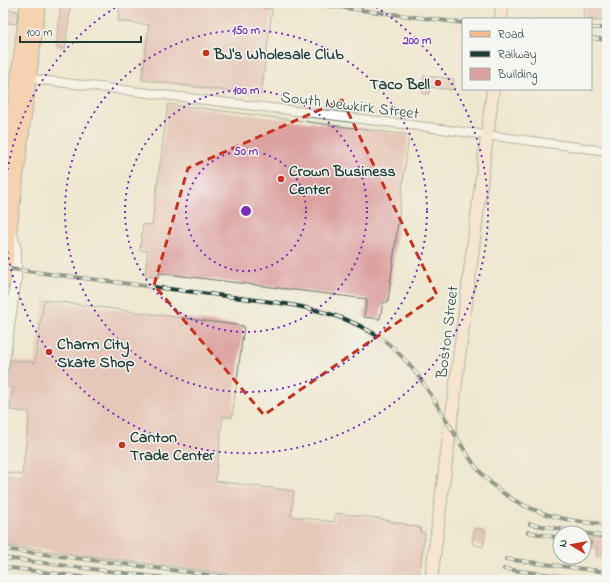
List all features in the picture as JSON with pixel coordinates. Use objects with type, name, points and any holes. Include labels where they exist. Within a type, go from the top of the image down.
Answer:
[{"type":"main road","points":[[24,77],[27,3]]},
{"type":"main road","points":[[3,199],[24,77],[39,3]]},
{"type":"main road","points":[[501,18],[502,3]]},
{"type":"main road","name":"Boston Street","points":[[431,580],[493,90]]},
{"type":"main road","points":[[3,283],[10,226],[9,171]]},
{"type":"street","name":"South Newkirk Street","points":[[24,77],[607,151]]},
{"type":"street","points":[[3,366],[16,279],[16,250],[10,226]]},
{"type":"highlighted area","points":[[342,100],[437,295],[264,415],[154,285],[188,168]]},
{"type":"building","points":[[61,3],[71,3],[65,49],[56,47]]},
{"type":"building","name":"BJ's Wholesale Club","points":[[120,3],[224,3],[272,9],[261,95],[142,80],[149,25],[118,21]]},
{"type":"building","points":[[585,3],[607,3],[607,22],[592,20],[592,18],[583,18]]},
{"type":"building","points":[[3,9],[18,11],[16,24],[3,22]]},
{"type":"building","name":"Taco Bell","points":[[424,76],[454,79],[453,90],[430,87],[429,94],[422,93]]},
{"type":"building","name":"Crown Business Center","points":[[168,104],[409,135],[388,302],[383,302],[380,319],[364,317],[367,299],[159,273],[158,278],[145,276],[148,251],[140,250],[143,224],[152,225]]},
{"type":"building","name":"Canton Trade Center","points":[[44,300],[244,326],[232,417],[223,416],[215,481],[294,491],[291,516],[334,522],[335,513],[377,518],[421,528],[420,532],[425,533],[418,580],[278,580],[3,545],[5,472],[22,475],[30,412],[10,410],[13,388],[4,386],[6,373],[11,360],[35,363]]},
{"type":"building","points":[[475,528],[486,531],[483,547],[472,544]]},
{"type":"building","points":[[592,537],[607,540],[606,558],[596,556],[597,548],[592,547]]},
{"type":"railway","points":[[305,3],[462,23]]},
{"type":"railway","points":[[592,28],[607,28]]},
{"type":"railway","points":[[592,38],[607,40]]},
{"type":"railway","points":[[3,268],[280,303],[308,308],[348,321],[374,334],[402,356],[416,372],[476,467],[503,493],[518,503],[552,516],[588,523],[607,524]]},
{"type":"railway","points":[[530,524],[607,537]]},
{"type":"railway","points":[[528,532],[552,536]]},
{"type":"railway","points":[[3,549],[251,580]]},
{"type":"railway","points":[[3,558],[181,580]]},
{"type":"railway","points":[[506,559],[607,572]]},
{"type":"railway","points":[[3,567],[106,580]]},
{"type":"railway","points":[[504,569],[593,580]]},
{"type":"place","name":"BJ's Wholesale Club","points":[[206,53]]},
{"type":"place","name":"Taco Bell","points":[[438,83]]},
{"type":"place","name":"Crown Business Center","points":[[281,179]]},
{"type":"place","name":"Charm City Skate Shop","points":[[49,352]]},
{"type":"place","name":"Canton Trade Center","points":[[122,445]]}]
